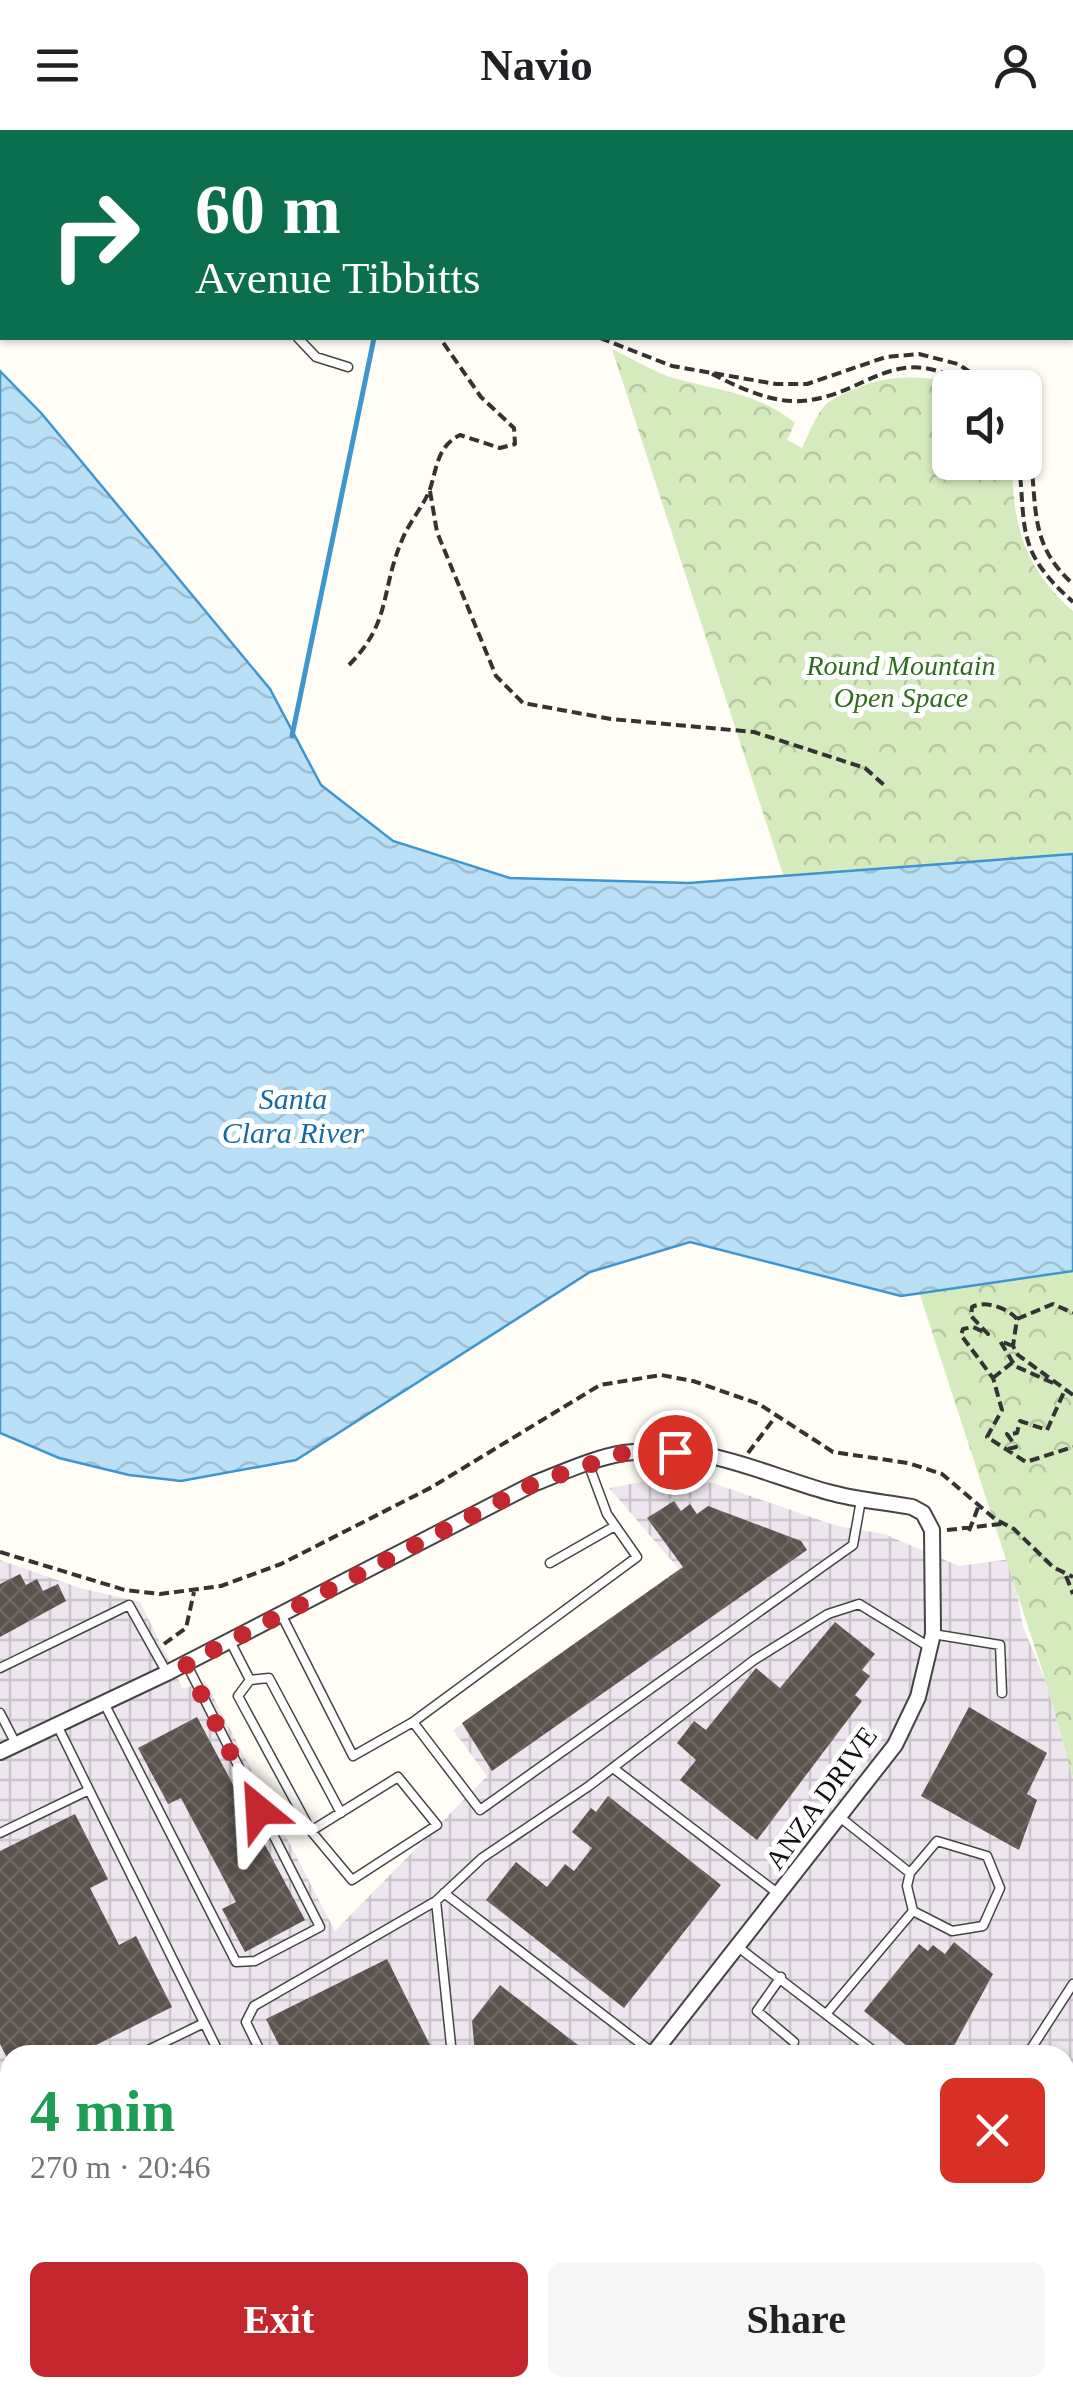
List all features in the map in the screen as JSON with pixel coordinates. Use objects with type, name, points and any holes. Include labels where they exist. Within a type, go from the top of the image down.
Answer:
[{"type":"street","points":[[0,1752],[167,1674],[535,1483],[624,1453],[675,1452],[743,1461],[862,1500],[912,1506],[932,1530]]},
{"type":"street","name":"ANZA DRIVE","points":[[660,2045],[841,1818],[894,1745],[918,1696],[932,1641],[932,1530]]},
{"type":"lane","points":[[300,340],[316,357],[348,367]]},
{"type":"lane","points":[[281,1614],[353,1756],[413,1722],[637,1557],[615,1526],[588,1463]]},
{"type":"lane","points":[[413,1722],[480,1810],[853,1546],[862,1500]]},
{"type":"lane","points":[[550,1563],[615,1526]]},
{"type":"lane","points":[[257,2045],[246,2022],[254,2006],[436,1901],[482,1858],[613,1768],[754,1660],[850,1604],[859,1604],[932,1641],[1000,1645],[1002,1692]]},
{"type":"lane","points":[[0,1668],[129,1605],[167,1674]]},
{"type":"lane","points":[[230,1641],[250,1680]]},
{"type":"lane","points":[[104,1703],[236,1962],[256,1962],[320,1927],[186,1664]]},
{"type":"lane","points":[[312,1830],[341,1813],[398,1777],[437,1825],[352,1880],[312,1830],[238,1696],[250,1680],[269,1678],[341,1813]]},
{"type":"lane","points":[[0,1713],[16,1744]]},
{"type":"lane","points":[[57,1725],[215,2045]]},
{"type":"lane","points":[[613,1768],[780,1895]]},
{"type":"lane","points":[[0,1833],[89,1790]]},
{"type":"lane","points":[[841,1818],[910,1873]]},
{"type":"lane","points":[[938,1841],[986,1856],[1000,1888],[983,1926],[952,1931],[913,1912],[907,1886],[910,1873],[938,1841]]},
{"type":"lane","points":[[444,1893],[641,2045]]},
{"type":"lane","points":[[436,1901],[451,2045]]},
{"type":"lane","points":[[827,2014],[913,1912]]},
{"type":"lane","points":[[738,1947],[866,2045]]},
{"type":"lane","points":[[781,1978],[757,2011],[794,2042]]},
{"type":"lane","points":[[1034,2045],[1073,1984]]},
{"type":"lane","points":[[159,2045],[204,2023]]},
{"type":"path","points":[[441,340],[481,397],[517,434],[510,448],[460,435],[450,440],[433,472],[430,491],[437,532],[496,676],[523,703],[611,719],[754,732],[864,768],[884,785]]},
{"type":"path","points":[[605,340],[672,366],[776,384],[807,384],[886,357],[919,354],[967,370]]},
{"type":"path","points":[[708,372],[765,396],[798,402],[832,394],[873,374],[905,368],[935,370]]},
{"type":"path","points":[[1020,480],[1023,532],[1040,569],[1073,602]]},
{"type":"path","points":[[1031,480],[1037,532],[1056,569],[1073,584]]},
{"type":"path","points":[[349,665],[372,642],[381,622],[393,560],[421,499],[430,491]]},
{"type":"path","points":[[1013,1346],[1018,1337],[1017,1319],[1008,1309],[982,1303],[970,1311],[988,1334],[973,1327],[961,1334],[974,1358],[993,1378],[1002,1410],[987,1437],[1026,1462],[1073,1447]]},
{"type":"path","points":[[1017,1319],[1052,1304],[1073,1313]]},
{"type":"path","points":[[1004,1448],[1016,1448],[1007,1434],[1017,1433],[1020,1421],[1047,1430],[1064,1392],[1061,1386],[1013,1362],[1000,1341],[1013,1346],[1029,1366],[1061,1386],[1073,1395]]},
{"type":"path","points":[[993,1378],[1013,1362]]},
{"type":"path","points":[[743,1461],[777,1415]]},
{"type":"path","points":[[969,1531],[980,1505],[1070,1576],[1073,1594]]},
{"type":"path","points":[[932,1530],[969,1531],[1003,1524]]},
{"type":"path","points":[[0,1552],[126,1590]]},
{"type":"path","points":[[154,1650],[186,1628],[194,1592]]},
{"type":"shaded area","points":[[658,1479],[713,1483],[837,1526],[884,1534],[959,1566],[1011,1559],[1023,1627],[1046,1682],[1073,1778],[1073,2045],[0,2045],[0,1560],[80,1588],[140,1602],[183,1689],[205,1681],[335,1931],[487,1776],[453,1730],[679,1569],[609,1488]]},
{"type":"green space","name":"Round Mountain Open Space","points":[[612,349],[652,370],[767,405],[795,423],[787,440],[802,448],[817,416],[830,401],[877,381],[932,379],[932,480],[1013,480],[1019,526],[1032,562],[1073,611],[1073,1778],[1046,1682]]},
{"type":"water","name":"Santa Clara River","points":[[0,371],[42,414],[270,689],[321,785],[393,841],[510,878],[689,883],[1073,854],[1073,1271],[901,1296],[690,1242],[590,1272],[296,1460],[181,1481],[129,1475],[59,1458],[0,1433]]},
{"type":"building","points":[[674,1501],[681,1511],[690,1504],[697,1514],[708,1506],[801,1541],[807,1550],[492,1771],[462,1723],[683,1567],[647,1518]]},
{"type":"building","points":[[20,1574],[26,1585],[37,1579],[43,1591],[58,1584],[66,1601],[0,1637],[0,1584]]},
{"type":"building","points":[[835,1622],[875,1654],[862,1670],[870,1676],[855,1695],[862,1701],[757,1840],[680,1780],[696,1760],[677,1743],[694,1721],[706,1730],[756,1668],[780,1688]]},
{"type":"building","points":[[969,1707],[1047,1753],[1027,1794],[1037,1800],[1019,1850],[921,1796]]},
{"type":"building","points":[[197,1717],[305,1920],[245,1952],[222,1909],[236,1902],[181,1798],[168,1804],[138,1748]]},
{"type":"building","points":[[608,1796],[721,1885],[624,2008],[486,1900],[516,1862],[547,1887],[565,1864],[574,1871],[592,1848],[572,1832],[591,1808],[596,1812]]},
{"type":"building","points":[[75,1814],[108,1879],[90,1888],[119,1945],[136,1936],[172,2007],[96,2045],[0,2045],[0,1851]]},
{"type":"building","points":[[954,1942],[993,1974],[954,2045],[906,2045],[864,2011],[919,1944],[928,1951],[933,1945],[945,1954]]},
{"type":"building","points":[[387,1959],[430,2045],[279,2045],[266,2019]]},
{"type":"building","points":[[500,1985],[578,2045],[474,2045],[472,2021]]},
{"type":"waterway","points":[[292,736],[374,340]]},
{"type":"route","points":[[259,1810],[186,1664],[535,1483],[624,1453],[675,1452]]}]
